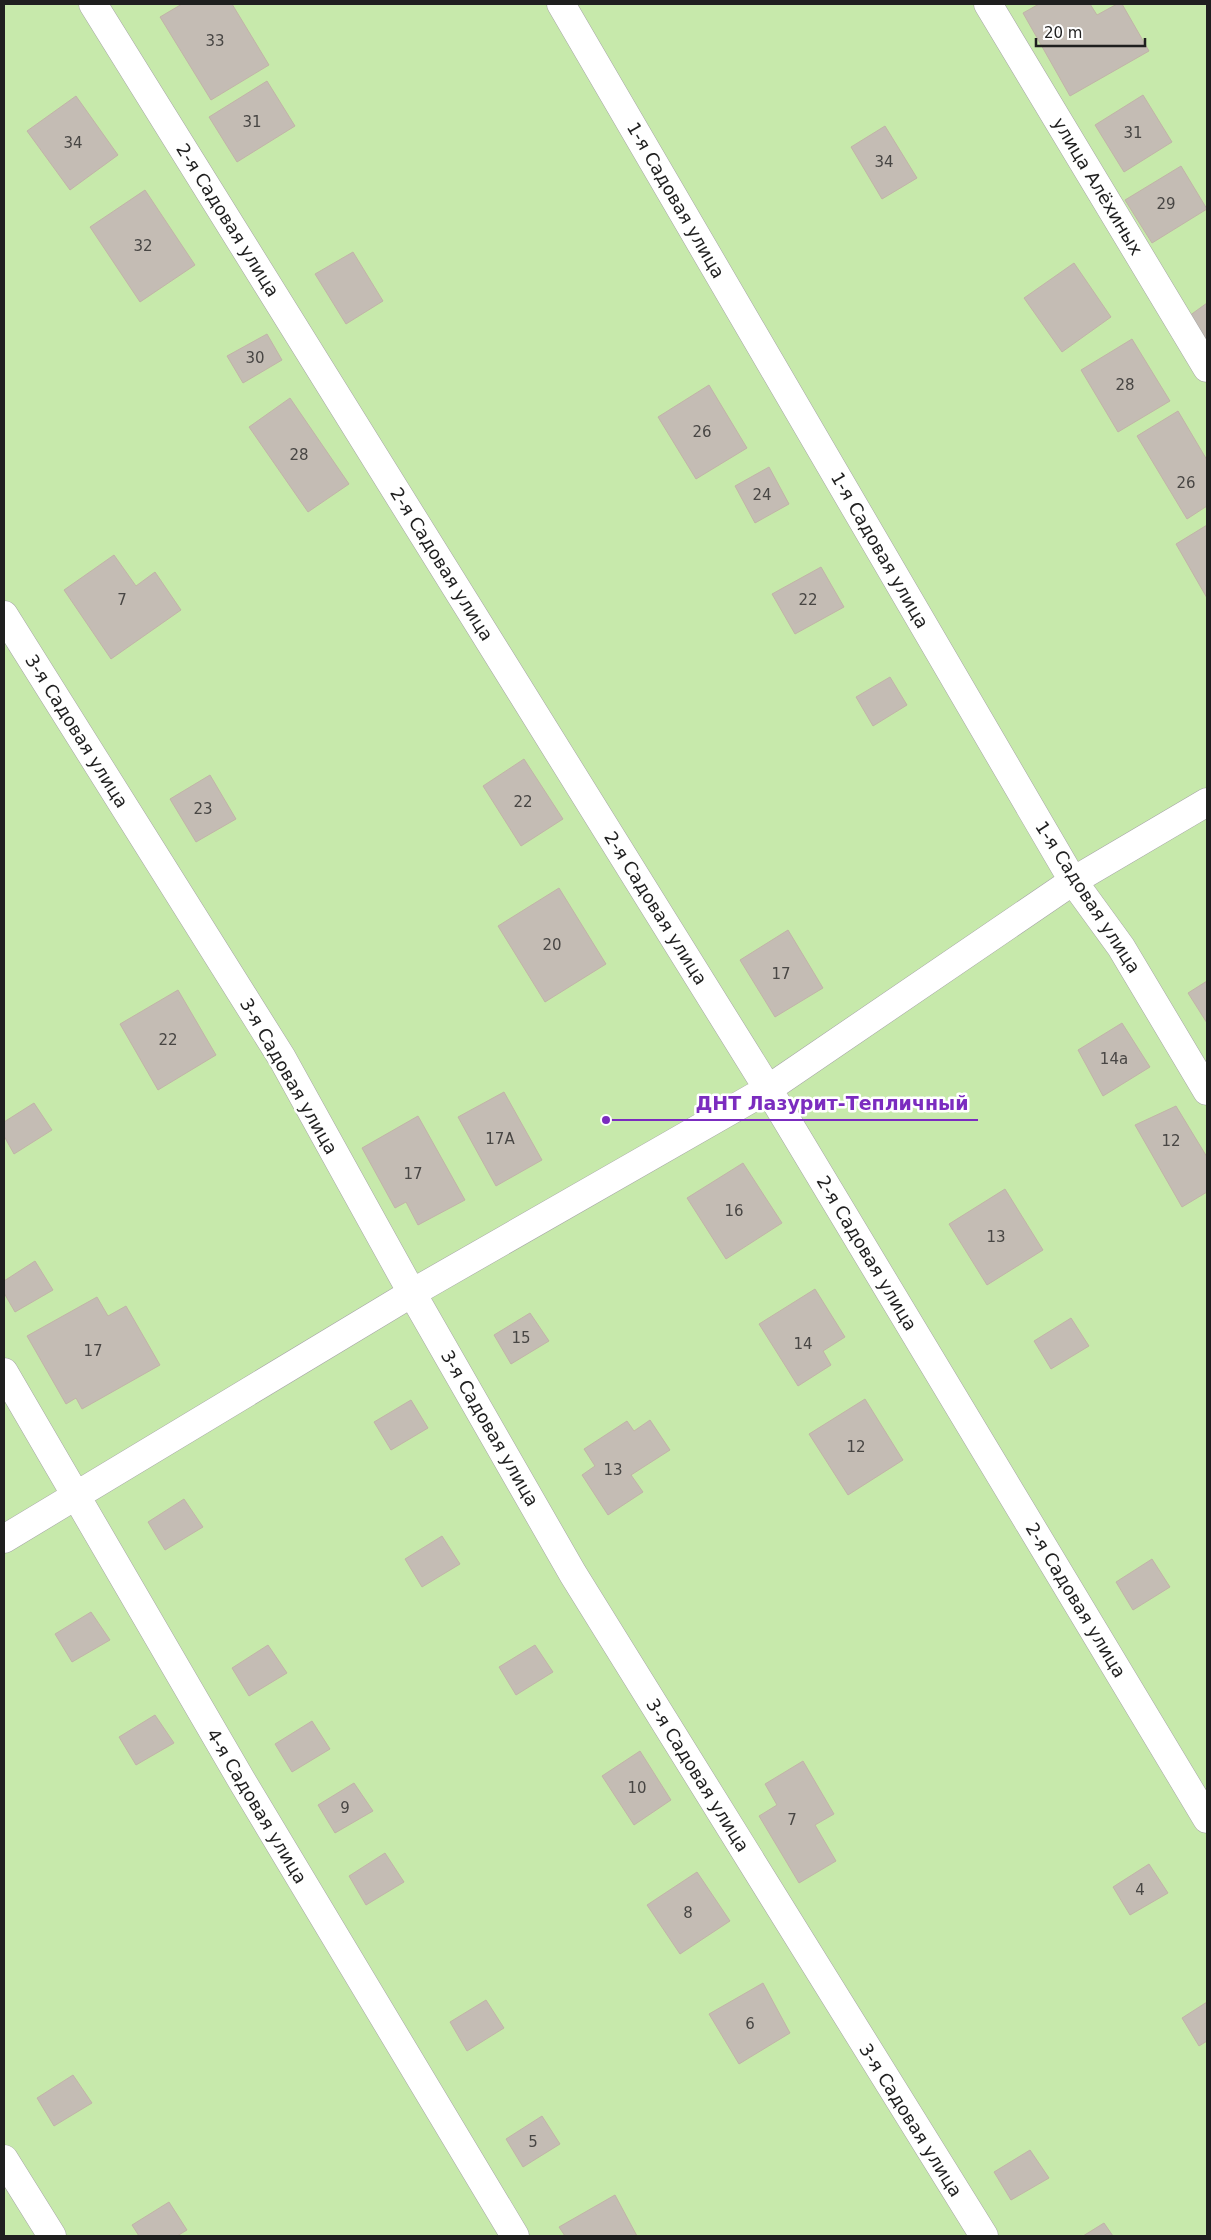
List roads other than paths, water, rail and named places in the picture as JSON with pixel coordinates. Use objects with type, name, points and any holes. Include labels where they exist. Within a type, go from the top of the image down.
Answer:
[{"type":"street","name":"2-я Садовая улица","points":[[93,4],[768,1089],[1207,1819]]},
{"type":"street","name":"1-я Садовая улица","points":[[561,4],[1073,881],[1121,946],[1207,1091]]},
{"type":"street","name":"улица Алёхиных","points":[[988,4],[1207,368]]},
{"type":"street","name":"3-я Садовая улица","points":[[4,615],[282,1058],[412,1293],[573,1574],[984,2236]]},
{"type":"street","points":[[4,1539],[412,1293],[768,1089],[1073,881],[1207,802]]},
{"type":"street","name":"4-я Садовая улица","points":[[4,1372],[242,1781],[515,2236]]},
{"type":"street","points":[[4,2159],[52,2236]]},
{"type":"place","name":"ДНТ Лазурит-Тепличный","points":[[606,1120]]}]
